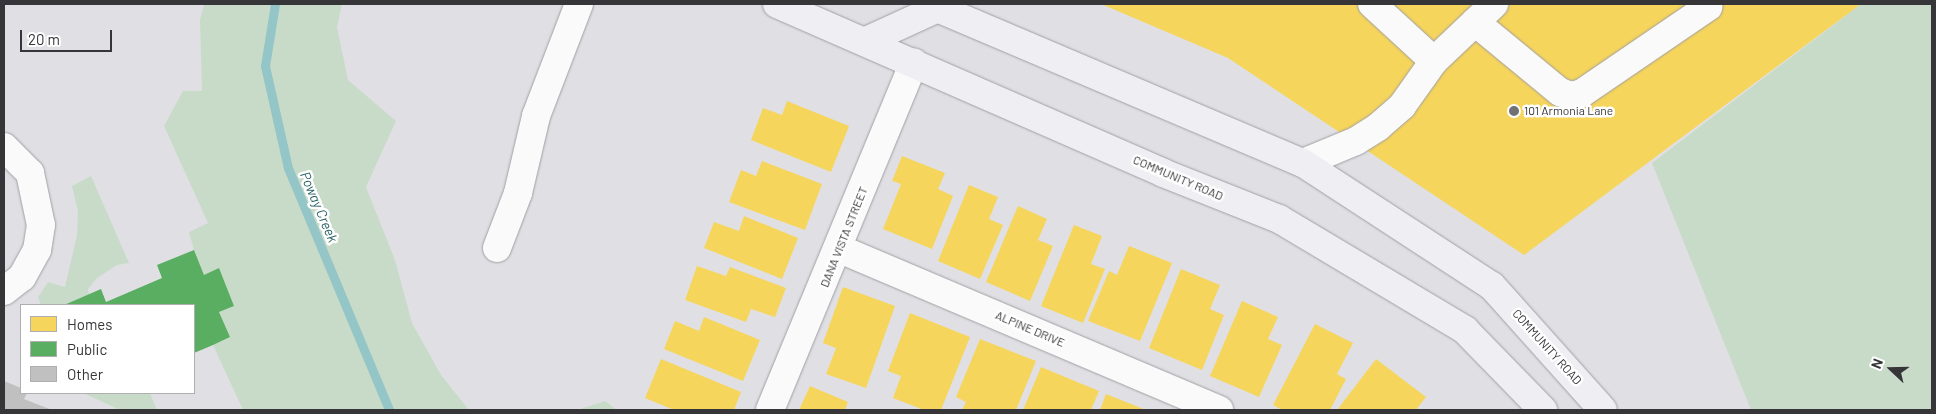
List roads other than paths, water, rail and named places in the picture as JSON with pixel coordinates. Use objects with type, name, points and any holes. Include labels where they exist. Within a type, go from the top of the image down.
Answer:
[{"type":"main road","name":"COMMUNITY ROAD","points":[[777,4],[866,41],[1163,173],[1279,220],[1465,330],[1543,410]]},
{"type":"main road","name":"COMMUNITY ROAD","points":[[937,5],[1304,163],[1492,286],[1603,410]]},
{"type":"main road","points":[[866,41],[937,5]]},
{"type":"street","points":[[496,248],[518,193],[536,116],[579,4]]},
{"type":"street","points":[[1372,4],[1434,60]]},
{"type":"street","points":[[1304,163],[1356,141],[1378,127],[1402,106],[1434,60],[1485,13],[1560,92],[1571,96],[1582,93],[1708,7]]},
{"type":"street","name":"DANA VISTA STREET","points":[[770,410],[840,248],[914,63]]},
{"type":"street","points":[[4,147],[30,173],[41,225],[37,250],[22,277],[4,291]]},
{"type":"street","name":"ALPINE DRIVE","points":[[840,248],[1219,410]]},
{"type":"waterway","name":"Poway Creek","points":[[275,4],[265,66],[288,168],[389,410]]},
{"type":"place","name":"101 Armonia Lane","points":[[1514,111]]}]
